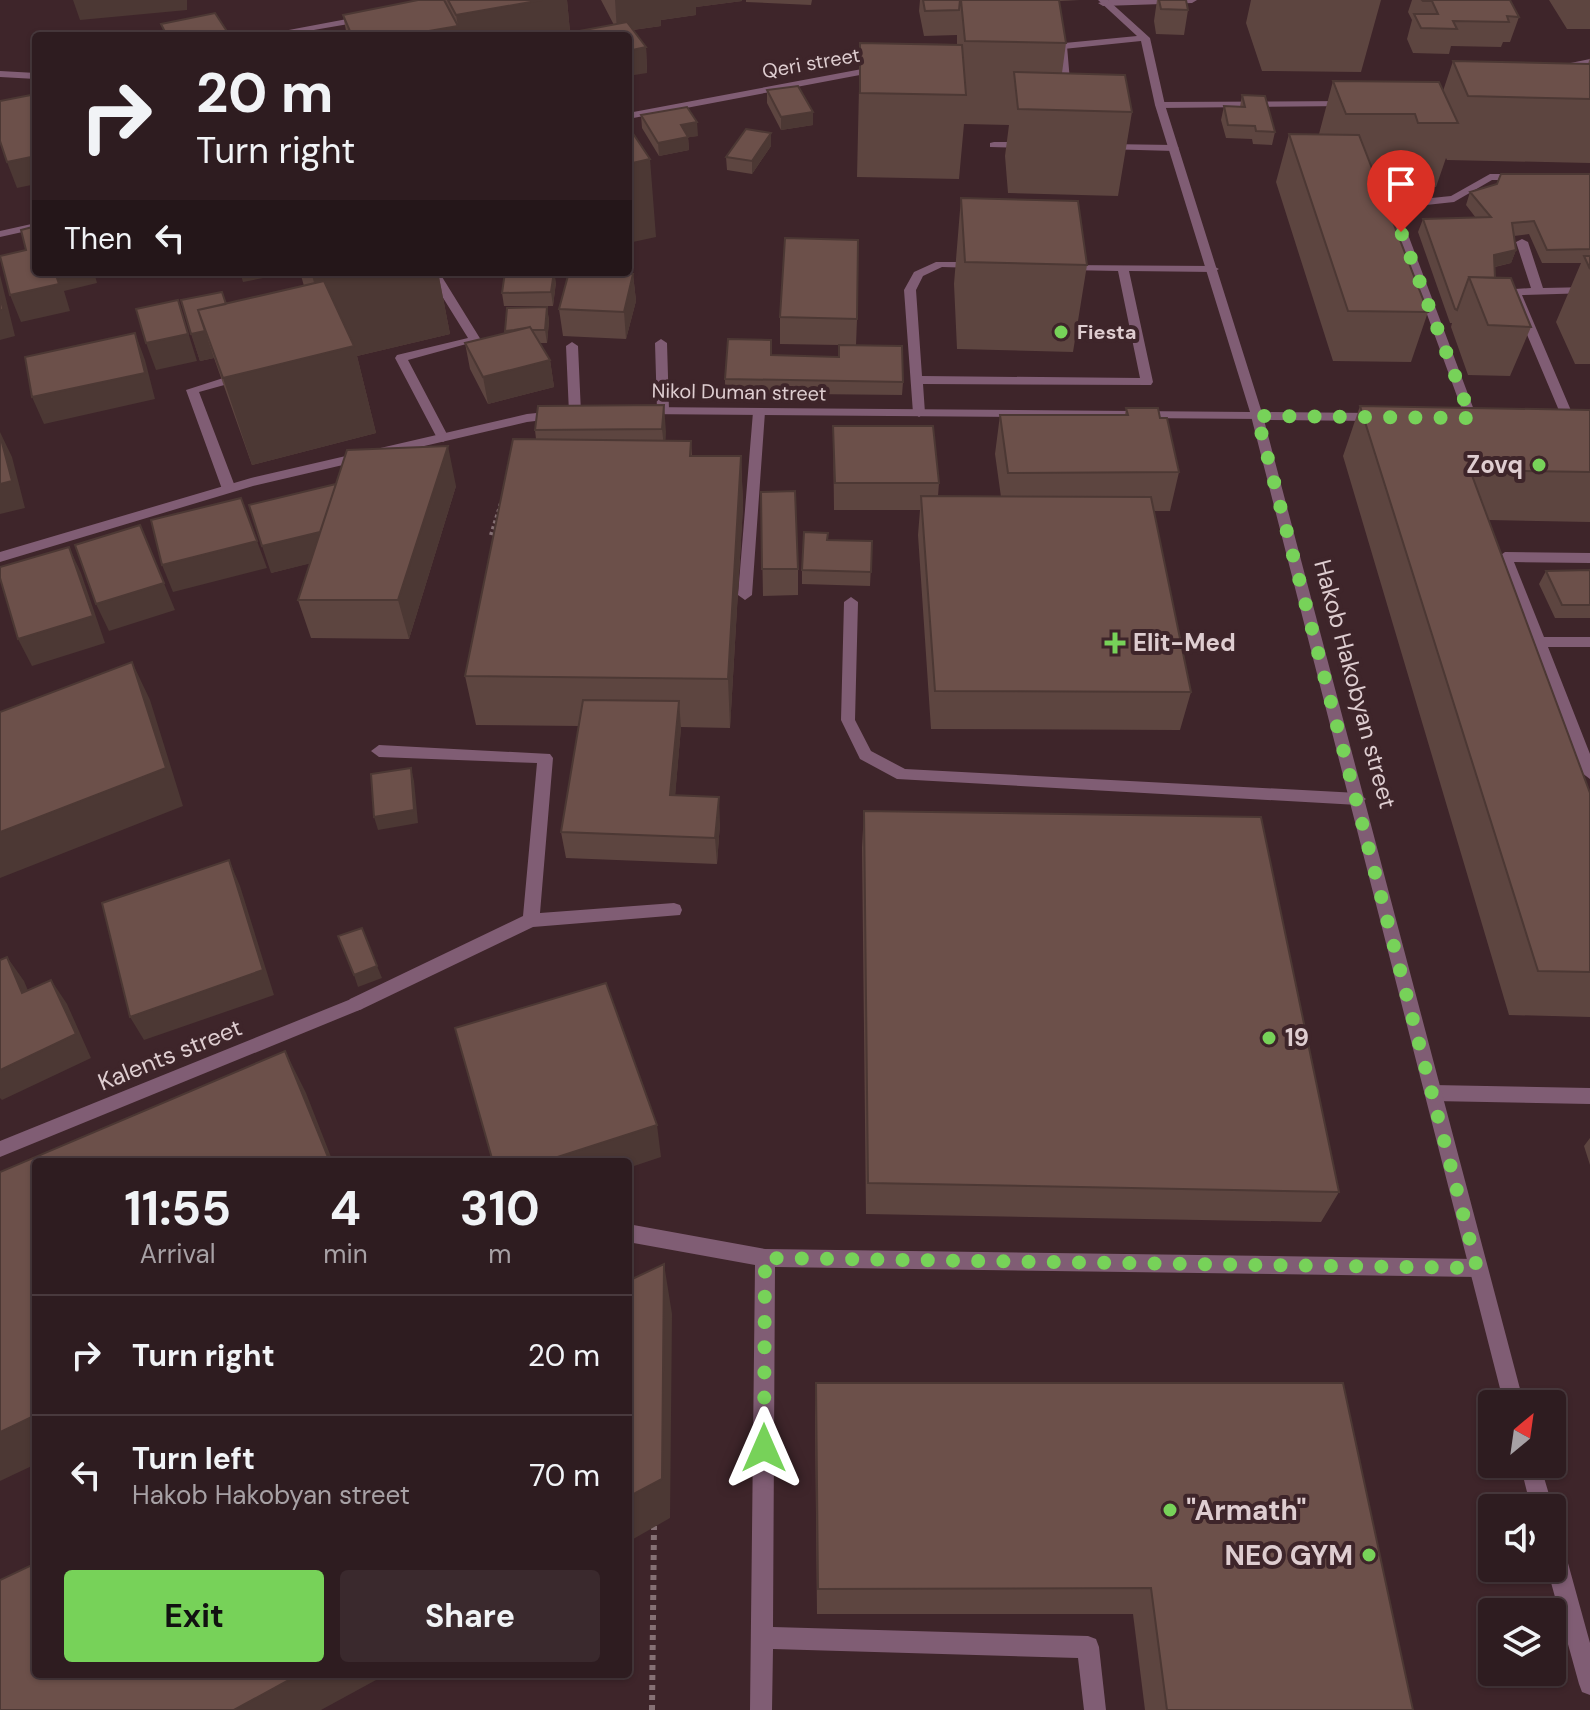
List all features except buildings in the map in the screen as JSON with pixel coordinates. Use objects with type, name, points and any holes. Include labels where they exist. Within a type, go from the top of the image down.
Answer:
[{"type":"street","points":[[1103,2],[1192,0]]},
{"type":"street","points":[[1103,2],[1145,38]]},
{"type":"street","points":[[286,32],[374,17]]},
{"type":"street","points":[[1033,49],[1145,38]]},
{"type":"street","name":"Hakob Hakobyan street","points":[[1145,38],[1160,105],[1257,416],[1510,1390]]},
{"type":"street","points":[[1062,46],[1068,109]]},
{"type":"street","points":[[1543,69],[1590,62]]},
{"type":"street","name":"Qeri street","points":[[632,115],[885,68]]},
{"type":"street","points":[[0,74],[32,76]]},
{"type":"street","points":[[1160,105],[1356,103]]},
{"type":"street","points":[[994,145],[1039,146]]},
{"type":"street","points":[[1099,147],[1174,148]]},
{"type":"street","points":[[1456,418],[1478,418],[1392,205],[1454,199],[1490,177],[1533,177]]},
{"type":"street","points":[[0,234],[32,227]]},
{"type":"street","points":[[1522,242],[1538,291]]},
{"type":"street","points":[[919,413],[910,290],[918,274],[940,264],[984,265]]},
{"type":"street","points":[[1058,267],[1213,269]]},
{"type":"street","points":[[916,380],[1147,382],[1123,268]]},
{"type":"street","points":[[435,276],[475,340],[401,358],[443,438]]},
{"type":"street","points":[[1568,420],[1515,292],[1590,290]]},
{"type":"street","points":[[661,343],[663,410]]},
{"type":"street","points":[[572,346],[575,413]]},
{"type":"street","points":[[229,489],[192,390],[263,371]]},
{"type":"street","name":"Nikol Duman street","points":[[634,411],[1394,417]]},
{"type":"street","points":[[745,595],[759,412]]},
{"type":"street","points":[[0,557],[229,489],[527,418],[590,413]]},
{"type":"street","points":[[1590,558],[1505,557],[1590,773]]},
{"type":"street","points":[[851,602],[848,720],[865,755],[902,775],[1358,799]]},
{"type":"street","points":[[1541,642],[1590,642]]},
{"type":"street","points":[[379,751],[545,758],[531,920],[674,910]]},
{"type":"street","name":"Kalents street","points":[[0,1149],[356,1004],[531,920]]},
{"type":"street","points":[[1433,1093],[1590,1096]]},
{"type":"street","points":[[632,1234],[765,1258],[1477,1268]]},
{"type":"street","points":[[761,1710],[765,1258]]},
{"type":"street","points":[[1562,1582],[1590,1684]]},
{"type":"street","points":[[763,1638],[1088,1647],[1095,1710]]},
{"type":"path","points":[[491,535],[505,490]]},
{"type":"path","points":[[652,1710],[654,1526]]},
{"type":"place","name":"Fiesta","points":[[1061,332]]},
{"type":"place","name":"Zovq","points":[[1539,465]]},
{"type":"place","name":"Elit-Med","points":[[1115,643]]},
{"type":"place","name":"19","points":[[1269,1038]]},
{"type":"place","name":"\"Armath\"","points":[[1170,1510]]},
{"type":"place","name":"NEO GYM","points":[[1369,1555]]},
{"type":"route","points":[[764,1448],[765,1258],[1477,1268],[1257,416],[1471,418],[1401,232]]}]
